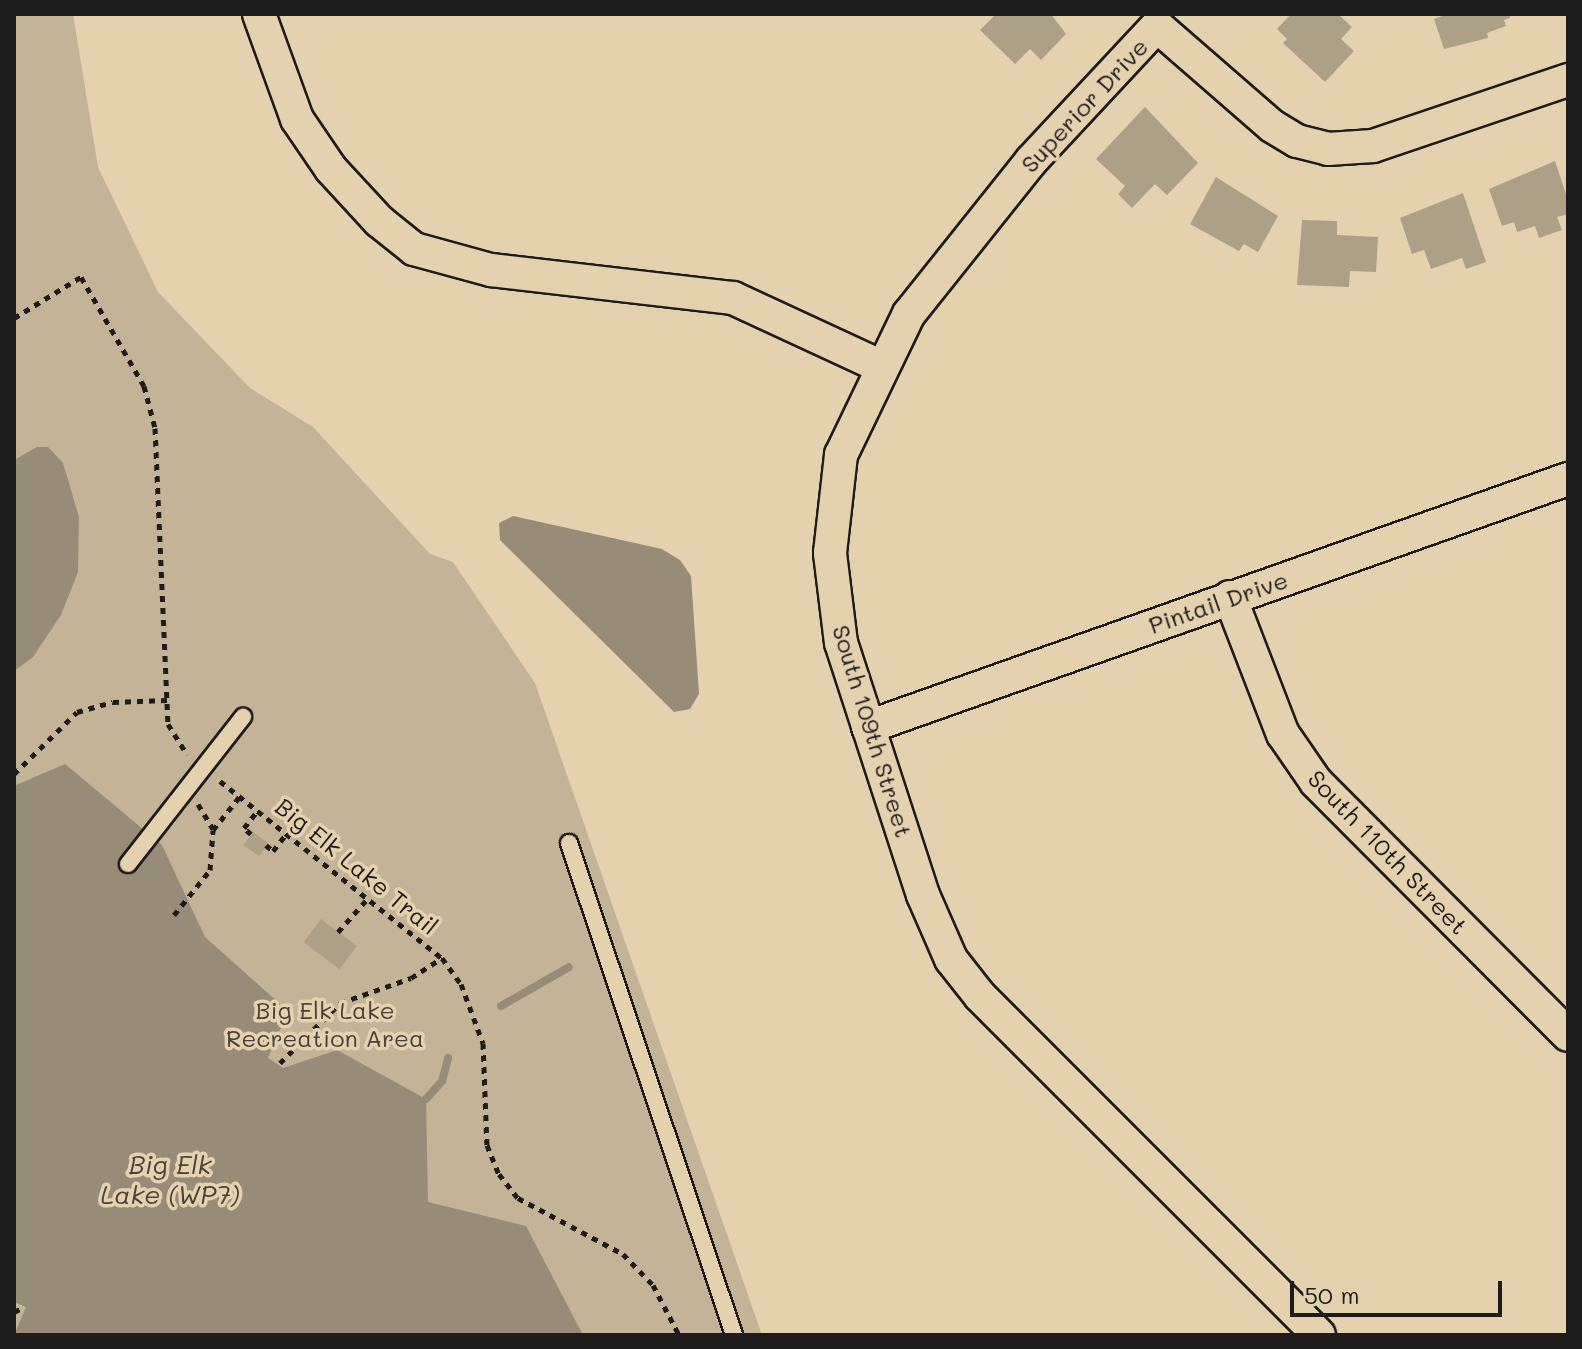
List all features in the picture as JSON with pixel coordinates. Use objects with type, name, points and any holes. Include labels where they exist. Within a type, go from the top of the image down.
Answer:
[{"type":"street","points":[[259,14],[297,119],[331,169],[379,221],[414,249],[491,270],[733,298],[880,366]]},
{"type":"street","name":"Superior Drive","points":[[880,366],[909,314],[1031,161],[1151,20],[1272,126],[1297,141],[1328,149],[1373,146],[1568,80]]},
{"type":"street","name":"South 109th Street","points":[[880,366],[841,455],[830,553],[841,643],[923,895],[951,959],[980,996],[1319,1335]]},
{"type":"street","name":"Pintail Drive","points":[[868,727],[1568,479]]},
{"type":"street","name":"South 110th Street","points":[[1230,597],[1283,734],[1316,782],[1568,1035]]},
{"type":"lane","points":[[128,864],[243,717]]},
{"type":"lane","points":[[569,843],[734,1335]]},
{"type":"path","points":[[14,318],[81,277],[144,386],[155,428],[167,700],[172,735],[193,761]]},
{"type":"path","points":[[14,774],[47,736],[77,712],[113,702],[167,700]]},
{"type":"path","name":"Big Elk Lake Trail","points":[[211,774],[442,958],[461,984],[483,1043],[487,1145],[499,1174],[518,1198],[623,1254],[653,1285],[679,1335]]},
{"type":"path","points":[[174,915],[202,882],[213,857],[213,830],[240,796]]},
{"type":"path","points":[[251,834],[244,828],[258,810]]},
{"type":"path","points":[[266,845],[273,851],[287,833]]},
{"type":"path","points":[[338,932],[369,897]]},
{"type":"path","points":[[280,1063],[340,1003],[411,978],[442,958]]},
{"type":"path","points":[[14,1312],[22,1308]]},
{"type":"green space","name":"Big Elk Lake Recreation Area","points":[[14,14],[73,14],[98,167],[158,292],[250,388],[313,427],[430,554],[453,562],[535,683],[762,1335],[14,1335]]},
{"type":"water","points":[[37,447],[48,447],[63,463],[79,517],[78,572],[61,615],[33,657],[14,671],[14,460]]},
{"type":"water","points":[[513,516],[662,549],[680,560],[691,576],[699,694],[690,709],[674,712],[500,540],[499,523]]},
{"type":"water","name":"Big Elk Lake (WP7)","points":[[65,764],[162,845],[205,937],[288,1011],[268,1058],[283,1068],[337,1050],[426,1099],[428,1202],[526,1226],[583,1335],[14,1335],[26,1307],[14,1302],[14,786]]},
{"type":"building","points":[[996,14],[1051,14],[1066,34],[1041,60],[1030,49],[1015,64],[980,30]]},
{"type":"building","points":[[1291,14],[1338,14],[1352,27],[1341,39],[1354,51],[1325,82],[1283,43],[1287,39],[1277,29]]},
{"type":"building","points":[[1448,14],[1509,14],[1510,18],[1504,20],[1506,26],[1487,33],[1488,38],[1444,49],[1434,19]]},
{"type":"building","points":[[1145,107],[1198,163],[1167,195],[1155,184],[1132,208],[1118,194],[1125,186],[1096,159]]},
{"type":"building","points":[[1555,161],[1568,200],[1568,214],[1557,217],[1562,230],[1539,238],[1535,226],[1517,232],[1514,222],[1502,226],[1489,189]]},
{"type":"building","points":[[1216,177],[1278,216],[1258,252],[1244,244],[1239,251],[1190,224]]},
{"type":"building","points":[[1463,193],[1486,262],[1466,269],[1462,258],[1431,269],[1424,250],[1412,254],[1400,218]]},
{"type":"building","points":[[1302,220],[1337,221],[1337,235],[1378,237],[1376,272],[1350,271],[1349,287],[1297,285]]},
{"type":"building","points":[[253,832],[268,843],[259,856],[244,845]]},
{"type":"building","points":[[321,919],[357,946],[339,969],[304,942]]},
{"type":"waterway","points":[[501,1006],[569,967]]},
{"type":"waterway","points":[[426,1099],[442,1081],[448,1058]]}]
